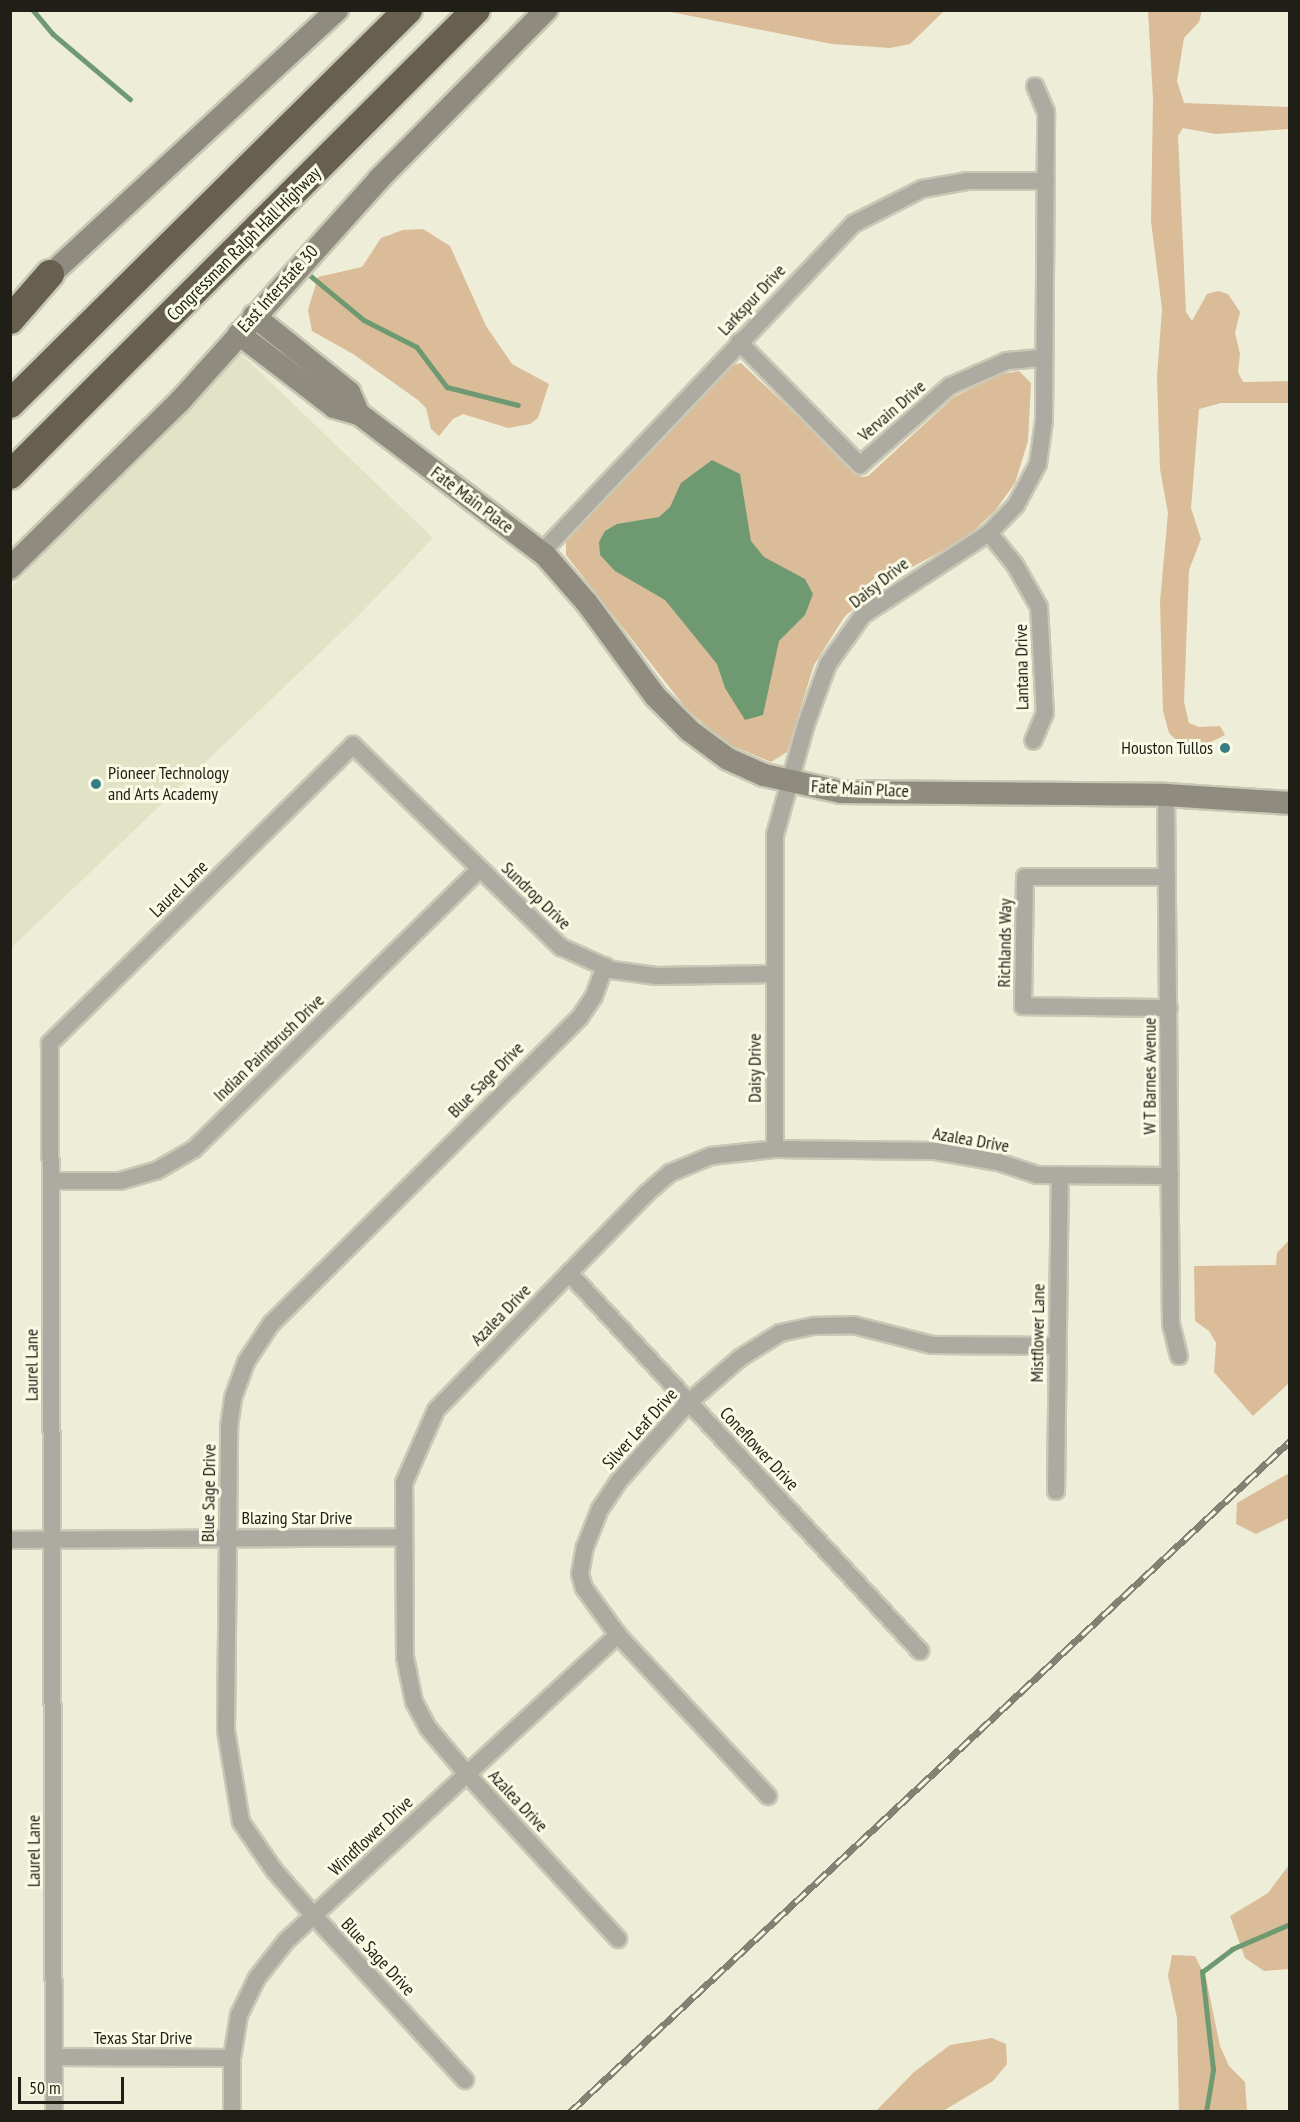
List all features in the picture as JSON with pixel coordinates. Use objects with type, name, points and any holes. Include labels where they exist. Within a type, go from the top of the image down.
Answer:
[{"type":"highway","points":[[10,404],[408,10]]},
{"type":"highway","name":"Congressman Ralph Hall Highway","points":[[10,475],[476,10]]},
{"type":"highway","points":[[10,320],[50,274]]},
{"type":"street","points":[[10,312],[337,10]]},
{"type":"street","name":"East Interstate 30","points":[[10,568],[181,400],[379,179],[546,10]]},
{"type":"street","name":"Daisy Drive","points":[[775,1149],[775,835],[789,783],[828,663],[863,615],[989,533],[1016,506],[1038,464],[1044,421],[1046,112],[1035,86]]},
{"type":"street","name":"Larkspur Drive","points":[[542,552],[845,231],[884,205],[922,189],[968,181],[1046,181]]},
{"type":"street","name":"Fate Main Place","points":[[254,316],[349,393],[359,414]]},
{"type":"street","name":"Fate Main Place","points":[[238,334],[334,407],[359,414],[542,552],[586,603],[655,696],[690,730],[728,759],[789,783],[841,792],[1166,795],[1290,803]]},
{"type":"street","name":"Vervain Drive","points":[[739,342],[860,465],[950,386],[1007,360],[1044,358]]},
{"type":"street","name":"Lantana Drive","points":[[989,533],[1015,565],[1039,607],[1045,712],[1033,741]]},
{"type":"street","name":"Sundrop Drive","points":[[353,746],[561,947],[604,966],[657,976],[775,974]]},
{"type":"street","name":"Laurel Lane","points":[[54,2112],[50,1043],[353,746]]},
{"type":"street","name":"W T Barnes Avenue","points":[[1166,795],[1171,1324],[1179,1356]]},
{"type":"street","name":"Indian Paintbrush Drive","points":[[51,1181],[120,1181],[156,1171],[194,1149],[480,869]]},
{"type":"street","name":"Richlands Way","points":[[1167,877],[1025,877],[1023,1006],[1169,1008]]},
{"type":"street","name":"Blue Sage Drive","points":[[465,2080],[314,1916],[241,1822],[226,1730],[229,1427],[233,1398],[246,1362],[271,1324],[580,1017],[594,996],[604,966]]},
{"type":"street","name":"Azalea Drive","points":[[618,1939],[467,1774],[428,1728],[414,1702],[405,1657],[404,1484],[436,1410],[670,1173],[711,1156],[775,1149],[935,1151],[999,1161],[1037,1175],[1170,1176]]},
{"type":"street","name":"Mistflower Lane","points":[[1056,1491],[1060,1175]]},
{"type":"street","name":"Coneflower Drive","points":[[569,1273],[920,1651]]},
{"type":"street","name":"Silver Leaf Drive","points":[[768,1796],[618,1635],[584,1588],[580,1574],[585,1546],[600,1509],[618,1482],[689,1402],[740,1358],[770,1339],[814,1326],[853,1325],[932,1345],[1058,1346]]},
{"type":"street","name":"Blazing Star Drive","points":[[10,1540],[404,1537]]},
{"type":"street","name":"Windflower Drive","points":[[232,2112],[232,2058],[239,2015],[257,1978],[286,1941],[618,1635]]},
{"type":"street","name":"Texas Star Drive","points":[[54,2057],[232,2058]]},
{"type":"shaded area","points":[[666,11],[944,11],[910,44],[890,48],[832,44]]},
{"type":"shaded area","points":[[1148,11],[1202,11],[1199,22],[1184,38],[1177,81],[1184,103],[1289,107],[1289,129],[1216,134],[1183,128],[1178,136],[1186,312],[1192,321],[1207,294],[1218,291],[1228,294],[1240,312],[1235,333],[1240,354],[1238,372],[1243,382],[1290,381],[1289,403],[1221,403],[1199,409],[1191,508],[1201,539],[1189,570],[1184,702],[1189,723],[1199,727],[1220,726],[1225,735],[1197,749],[1177,741],[1169,733],[1163,711],[1160,602],[1168,513],[1160,469],[1157,377],[1162,309],[1151,221],[1153,99]]},
{"type":"shaded area","points":[[423,229],[450,246],[486,326],[512,364],[549,384],[538,418],[530,424],[508,428],[463,414],[453,419],[439,436],[431,429],[426,408],[418,400],[353,354],[312,331],[308,310],[318,277],[362,267],[381,238],[403,230]]},
{"type":"shaded area","name":"Pioneer Technology and Arts Academy","points":[[240,353],[433,538],[354,620],[11,948],[11,588]]},
{"type":"shaded area","points":[[741,363],[862,477],[868,476],[954,397],[1000,374],[1019,371],[1031,383],[1028,441],[1015,483],[995,511],[966,538],[890,579],[845,616],[814,665],[787,752],[771,762],[725,743],[685,707],[566,555],[566,540],[613,485],[734,365]]},
{"type":"shaded area","points":[[712,460],[740,474],[751,541],[764,557],[805,579],[813,594],[805,615],[779,641],[763,715],[745,720],[725,688],[717,664],[665,600],[615,571],[600,555],[599,542],[605,531],[617,524],[659,517],[670,507],[681,483]]},
{"type":"shaded area","points":[[1289,1240],[1289,1383],[1253,1416],[1214,1372],[1216,1343],[1209,1331],[1195,1321],[1194,1266],[1276,1265],[1277,1253]]},
{"type":"shaded area","points":[[1289,1473],[1289,1518],[1256,1534],[1236,1524],[1237,1503]]},
{"type":"shaded area","points":[[1289,1865],[1289,1969],[1264,1971],[1245,1958],[1230,1916],[1268,1893]]},
{"type":"shaded area","points":[[1172,1955],[1195,1956],[1206,1978],[1220,2046],[1229,2066],[1245,2082],[1247,2111],[1179,2111],[1177,2018],[1168,1976]]},
{"type":"shaded area","points":[[992,2038],[1006,2044],[1007,2064],[993,2081],[943,2111],[876,2111],[914,2072],[950,2045]]},
{"type":"waterway","points":[[33,10],[53,34],[130,99]]},
{"type":"waterway","points":[[306,272],[364,320],[417,347],[447,387],[518,405]]},
{"type":"waterway","points":[[1206,2112],[1213,2070],[1202,1972],[1232,1949],[1290,1924]]},
{"type":"railway","points":[[570,2112],[1290,1441]]},
{"type":"place","name":"Houston Tullos","points":[[1225,748]]},
{"type":"place","name":"Pioneer Technology and Arts Academy","points":[[96,784]]}]
